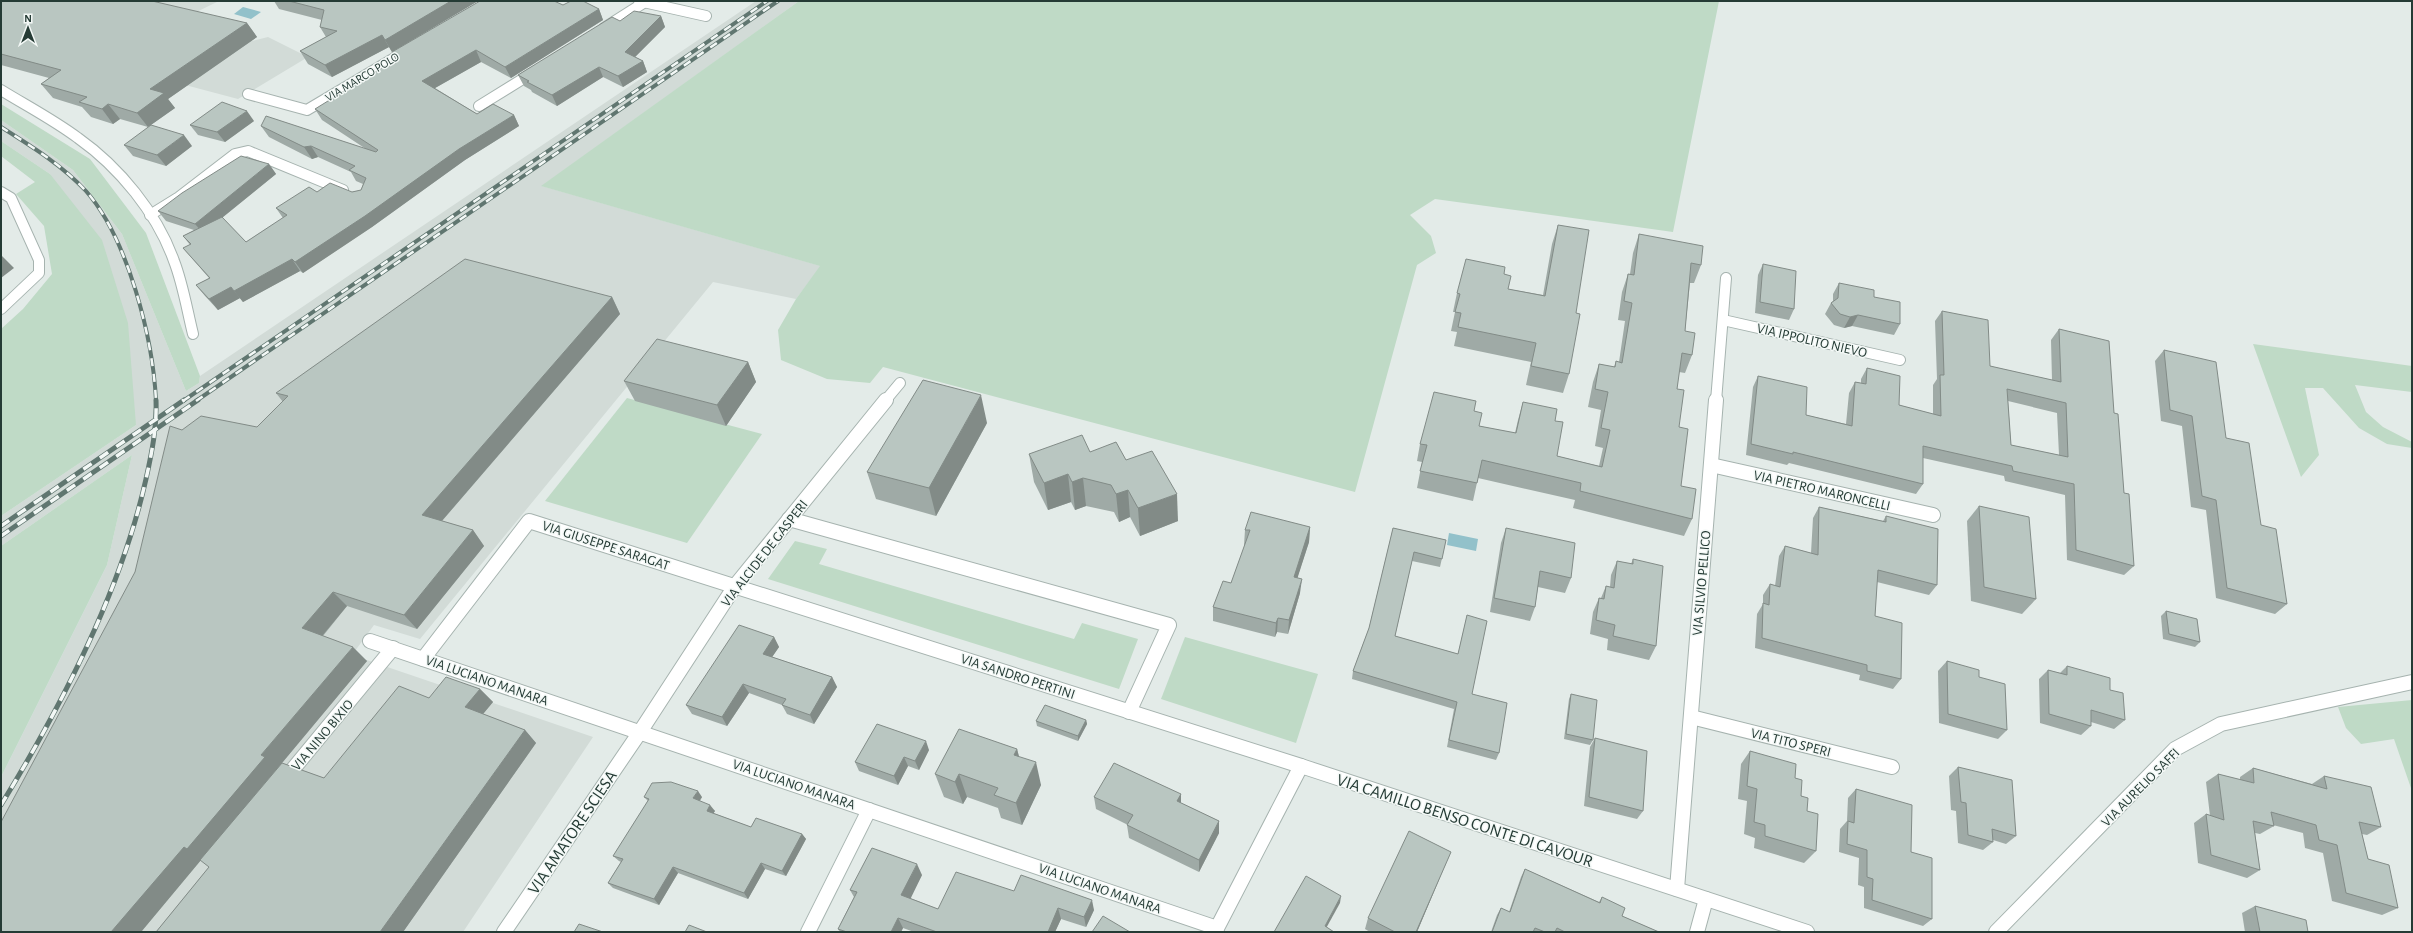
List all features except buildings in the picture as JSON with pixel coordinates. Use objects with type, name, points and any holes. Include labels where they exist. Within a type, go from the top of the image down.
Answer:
[{"type":"street","points":[[599,32],[642,2],[706,16]]},
{"type":"street","name":"VIA MARCO POLO","points":[[248,94],[307,110],[416,45]]},
{"type":"street","points":[[479,106],[546,65]]},
{"type":"street","points":[[1,90],[89,146],[109,165],[150,215],[172,254],[193,334]]},
{"type":"street","points":[[150,215],[179,197],[235,154],[248,151],[354,194]]},
{"type":"street","points":[[1,192],[11,198],[40,260],[39,273],[1,309]]},
{"type":"street","name":"VIA SILVIO PELLICO","points":[[1677,889],[1726,278]]},
{"type":"street","name":"VIA IPPOLITO NIEVO","points":[[1723,320],[1900,360]]},
{"type":"street","name":"VIA ALCIDE DE GASPERI","points":[[640,732],[735,586],[900,383]]},
{"type":"street","name":"VIA PIETRO MARONCELLI","points":[[1711,465],[1932,515]]},
{"type":"street","points":[[789,519],[1169,625],[1130,712]]},
{"type":"street","name":"VIA GIUSEPPE SARAGAT","points":[[423,659],[529,521],[735,586]]},
{"type":"street","name":"VIA SANDRO PERTINI","points":[[735,586],[1301,766]]},
{"type":"street","name":"VIA LUCIANO MANARA","points":[[370,641],[869,810],[1216,930]]},
{"type":"street","name":"VIA NINO BIXIO","points":[[273,793],[393,648]]},
{"type":"street","name":"VIA AURELIO SAFFI","points":[[1996,932],[2175,750],[2221,724],[2412,682]]},
{"type":"street","name":"VIA TITO SPERI","points":[[1691,717],[1892,767]]},
{"type":"street","name":"VIA AMATORE SCIESA","points":[[504,932],[640,732]]},
{"type":"street","points":[[1216,930],[1301,766]]},
{"type":"street","name":"VIA CAMILLO BENSO CONTE DI CAVOUR","points":[[1301,766],[1807,932]]},
{"type":"street","points":[[808,932],[869,810]]},
{"type":"street","points":[[1697,932],[1706,898]]},
{"type":"shaded area","points":[[1,1],[219,1],[182,19],[252,41],[268,37],[308,57],[238,99],[125,69]]},
{"type":"shaded area","points":[[756,1],[799,1],[542,186],[821,266],[796,299],[713,282],[420,639],[374,625],[352,655],[593,737],[463,932],[1,932],[1,777],[107,565],[132,455],[1,546],[1,516],[136,425],[50,174],[1,141],[1,120],[73,170],[122,234],[186,391],[199,383],[200,376]]},
{"type":"green space","points":[[799,1],[1719,1],[1673,232],[1435,199],[1410,215],[1431,236],[1436,253],[1417,265],[1355,492],[883,367],[870,383],[827,379],[781,360],[778,330],[796,299],[820,266],[541,186]]},
{"type":"green space","points":[[1,104],[90,159],[146,233],[200,376],[199,383],[186,391],[122,234],[73,170],[1,120]]},
{"type":"green space","points":[[1,141],[50,174],[102,240],[128,323],[136,425],[1,516],[1,329],[23,309],[52,274],[44,226],[16,194],[35,182],[1,156]]},
{"type":"green space","points":[[2253,344],[2412,366],[2412,392],[2355,385],[2366,412],[2383,427],[2412,442],[2412,448],[2387,444],[2359,428],[2323,388],[2305,388],[2319,455],[2301,477]]},
{"type":"green space","points":[[627,398],[762,434],[687,543],[545,501]]},
{"type":"green space","points":[[132,455],[107,565],[1,777],[1,546]]},
{"type":"green space","points":[[795,541],[827,549],[819,564],[1074,639],[1082,623],[1138,639],[1119,689],[768,579]]},
{"type":"green space","points":[[1185,637],[1318,674],[1296,743],[1161,699]]},
{"type":"green space","points":[[2412,700],[2412,791],[2394,739],[2361,744],[2346,728],[2338,707]]},
{"type":"water","points":[[243,7],[261,12],[251,19],[234,14]]},
{"type":"water","points":[[1449,533],[1478,539],[1476,551],[1447,545]]},
{"type":"railway","points":[[183,401],[767,1]]},
{"type":"railway","points":[[196,401],[778,1]]},
{"type":"railway","points":[[1,127],[46,156],[67,173],[86,191],[101,211],[126,262],[136,290],[150,348],[156,401]]},
{"type":"railway","points":[[156,420],[184,400]]},
{"type":"railway","points":[[155,430],[198,400]]},
{"type":"railway","points":[[156,401],[156,420]]},
{"type":"railway","points":[[1,526],[156,420]]},
{"type":"railway","points":[[155,430],[156,420]]},
{"type":"railway","points":[[1,536],[155,430]]},
{"type":"railway","points":[[1,805],[67,688],[105,606],[135,521],[146,479],[155,430]]}]
